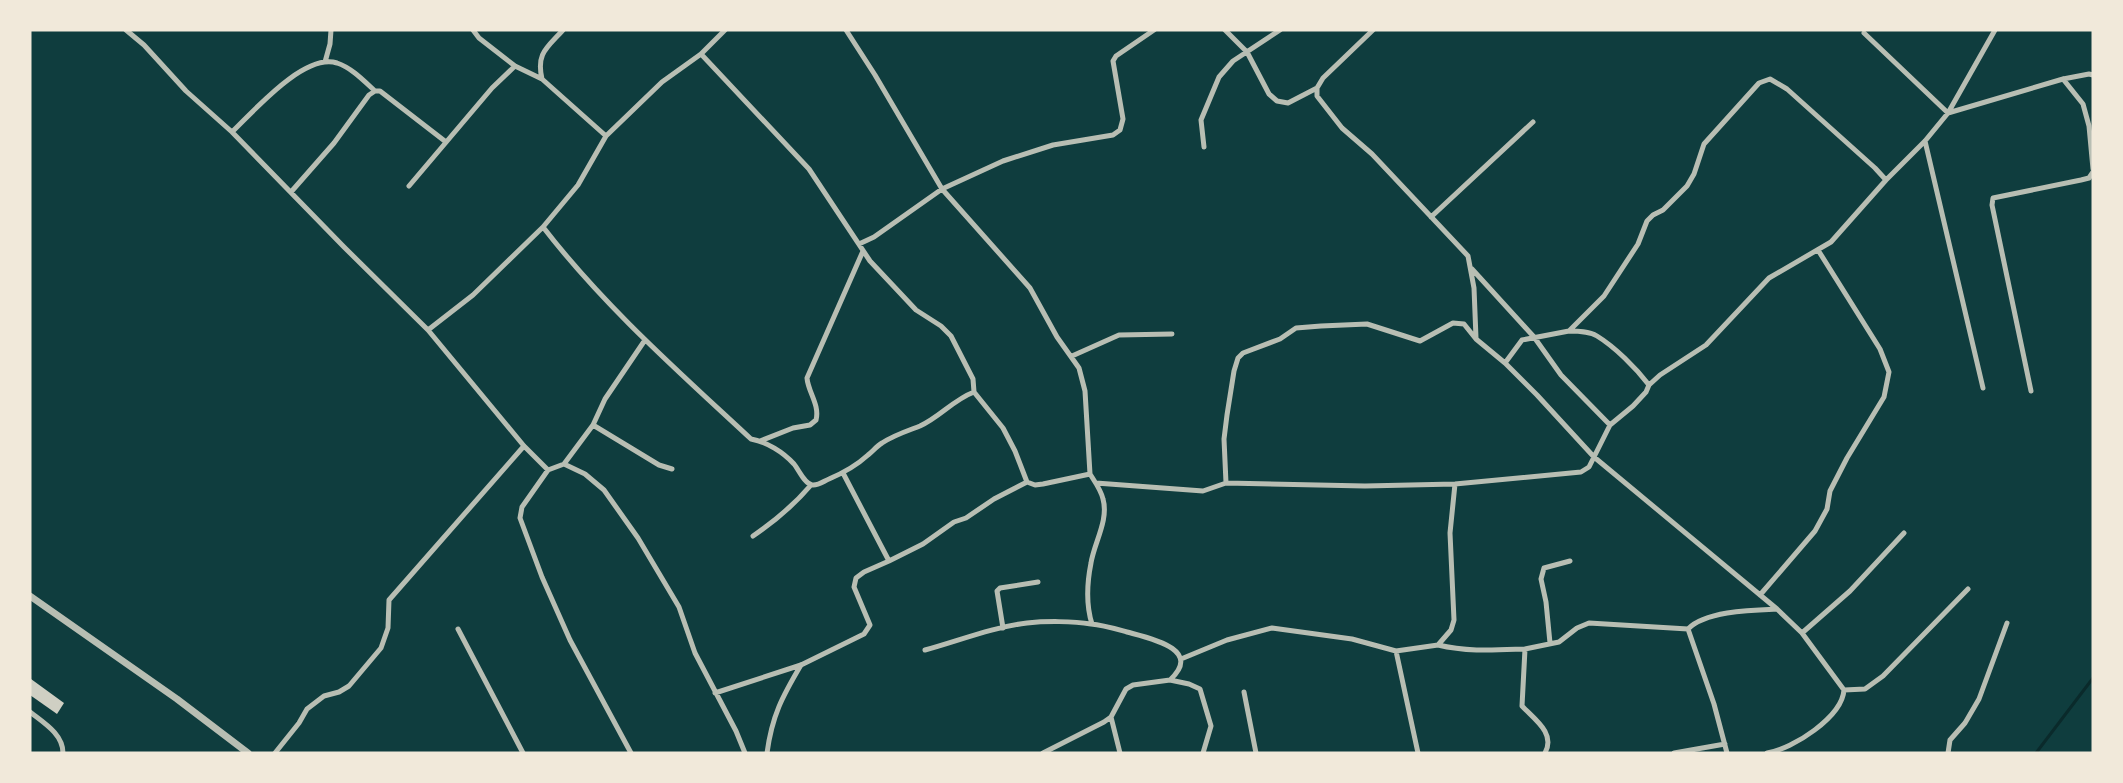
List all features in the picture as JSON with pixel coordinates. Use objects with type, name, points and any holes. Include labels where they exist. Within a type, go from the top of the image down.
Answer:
[{"type":"street","points":[[126,30],[144,45],[186,91],[232,132],[428,330],[525,446],[548,470]]},
{"type":"street","points":[[325,62],[331,30]]},
{"type":"street","points":[[473,30],[479,38],[515,66],[542,79],[606,136]]},
{"type":"street","points":[[542,79],[540,60],[543,52],[563,30]]},
{"type":"street","points":[[428,330],[473,295],[543,227],[578,185],[606,136],[662,82],[700,54],[725,30]]},
{"type":"street","points":[[846,30],[942,189],[1030,288],[1057,337],[1079,368],[1085,391],[1090,474],[1104,504],[1102,522],[1090,563],[1087,609],[1092,624]]},
{"type":"street","points":[[859,244],[874,237],[942,189],[1003,161],[1053,145],[1113,135],[1120,130],[1123,119],[1113,61],[1116,56],[1154,30]]},
{"type":"street","points":[[1225,30],[1247,52],[1269,94],[1277,101],[1288,103],[1317,88],[1339,62],[1374,30]]},
{"type":"street","points":[[1204,147],[1201,120],[1219,77],[1233,61],[1280,30]]},
{"type":"street","points":[[1096,483],[1203,491],[1226,483],[1365,486],[1455,484],[1581,472],[1589,467],[1610,425],[1633,406],[1646,392],[1649,385],[1660,375],[1706,345],[1769,278],[1831,242],[1948,113],[1995,30]]},
{"type":"street","points":[[1864,33],[1948,113]]},
{"type":"street","points":[[700,54],[809,169],[863,251],[916,310],[941,326],[956,342],[973,379],[974,392],[1003,428],[1027,482]]},
{"type":"street","points":[[232,132],[296,74],[325,62],[337,63],[353,72],[375,91],[380,91],[446,142]]},
{"type":"street","points":[[409,186],[492,88],[515,66]]},
{"type":"street","points":[[1948,113],[2063,79],[2093,75]]},
{"type":"street","points":[[1569,331],[1604,296],[1638,244],[1647,220],[1653,214],[1664,210],[1687,186],[1694,174],[1704,144],[1759,83],[1770,79],[1787,89],[1886,180]]},
{"type":"street","points":[[2031,391],[1992,205],[1994,198],[2089,178],[2093,171],[2089,126],[2083,104],[2063,79]]},
{"type":"street","points":[[1317,88],[1317,96],[1342,128],[1372,154],[1468,256],[1474,288],[1476,339]]},
{"type":"street","points":[[291,192],[334,143],[369,95],[375,91]]},
{"type":"street","points":[[1431,217],[1533,122]]},
{"type":"street","points":[[1925,141],[1983,387]]},
{"type":"street","points":[[543,227],[609,304],[645,340],[751,439],[760,441],[784,454],[801,471],[806,482],[811,485]]},
{"type":"street","points":[[1760,595],[1815,531],[1827,509],[1830,491],[1846,458],[1884,397],[1889,372],[1880,349],[1818,250]]},
{"type":"street","points":[[760,441],[793,428],[810,425],[816,420],[817,409],[807,387],[807,378],[863,251]]},
{"type":"street","points":[[1471,268],[1534,337],[1561,375],[1610,425]]},
{"type":"street","points":[[1226,483],[1224,439],[1227,415],[1234,371],[1238,358],[1243,353],[1280,339],[1296,328],[1367,324],[1420,341],[1453,323],[1464,324],[1476,339],[1538,395],[1594,456],[1777,609],[1802,633],[1844,690],[1844,699],[1838,709],[1822,724],[1798,741],[1767,753]]},
{"type":"street","points":[[1505,363],[1522,340],[1580,331],[1596,335],[1638,370],[1649,385]]},
{"type":"street","points":[[1072,356],[1119,335],[1172,334]]},
{"type":"street","points":[[631,753],[570,640],[542,577],[520,518],[522,507],[548,470],[564,464],[593,425],[605,399],[645,340]]},
{"type":"street","points":[[753,536],[774,522],[811,485],[843,473],[860,463],[880,444],[903,431],[920,426],[937,416],[960,397],[974,392]]},
{"type":"street","points":[[593,425],[659,465],[672,469]]},
{"type":"street","points":[[275,753],[307,709],[324,696],[339,692],[349,686],[381,648],[388,628],[389,600],[525,446]]},
{"type":"street","points":[[564,464],[585,474],[604,490],[638,538],[680,607],[696,653],[745,753]]},
{"type":"street","points":[[843,473],[890,561]]},
{"type":"street","points":[[715,693],[801,665],[864,634],[870,625],[854,587],[856,578],[864,572],[923,544],[954,522],[966,518],[994,499],[1027,482],[1035,485],[1043,484],[1090,474]]},
{"type":"street","points":[[1438,645],[1451,630],[1454,620],[1449,533],[1455,484]]},
{"type":"street","points":[[1802,633],[1850,591],[1904,533]]},
{"type":"street","points":[[1550,643],[1542,572],[1544,568],[1570,561]]},
{"type":"street","points":[[1003,628],[998,591],[1000,588],[1038,582]]},
{"type":"street","points":[[1844,690],[1865,688],[1883,676],[1968,589]]},
{"type":"street","points":[[30,596],[177,699],[248,753]]},
{"type":"street","points":[[1688,630],[1694,623],[1721,615],[1777,609]]},
{"type":"street","points":[[925,650],[1028,622],[1092,624],[1143,636],[1168,645],[1178,653],[1181,659],[1181,668],[1170,680]]},
{"type":"street","points":[[1181,659],[1227,640],[1272,628],[1352,639],[1396,651],[1438,645],[1479,651],[1525,648],[1559,642],[1577,628],[1589,623],[1688,630]]},
{"type":"street","points":[[1948,753],[1950,740],[1965,723],[1979,699],[2007,623]]},
{"type":"street","points":[[458,629],[523,753]]},
{"type":"street","points":[[1688,630],[1714,705],[1727,753]]},
{"type":"street","points":[[1525,648],[1522,706],[1544,729],[1548,738],[1545,753]]},
{"type":"street","points":[[1396,651],[1418,753]]},
{"type":"street","points":[[767,753],[780,700],[801,665]]},
{"type":"street","points":[[1043,753],[1093,729],[1111,717],[1126,689],[1133,685],[1170,680],[1200,689],[1211,726],[1203,753]]},
{"type":"street","points":[[1244,692],[1256,753]]},
{"type":"street","points":[[30,712],[58,736],[63,746],[63,753]]},
{"type":"street","points":[[1111,717],[1119,753]]},
{"type":"street","points":[[1674,753],[1725,744]]},
{"type":"building","points":[[31,679],[64,703],[57,714],[30,695]]},
{"type":"waterway","points":[[2036,753],[2093,678]]}]
